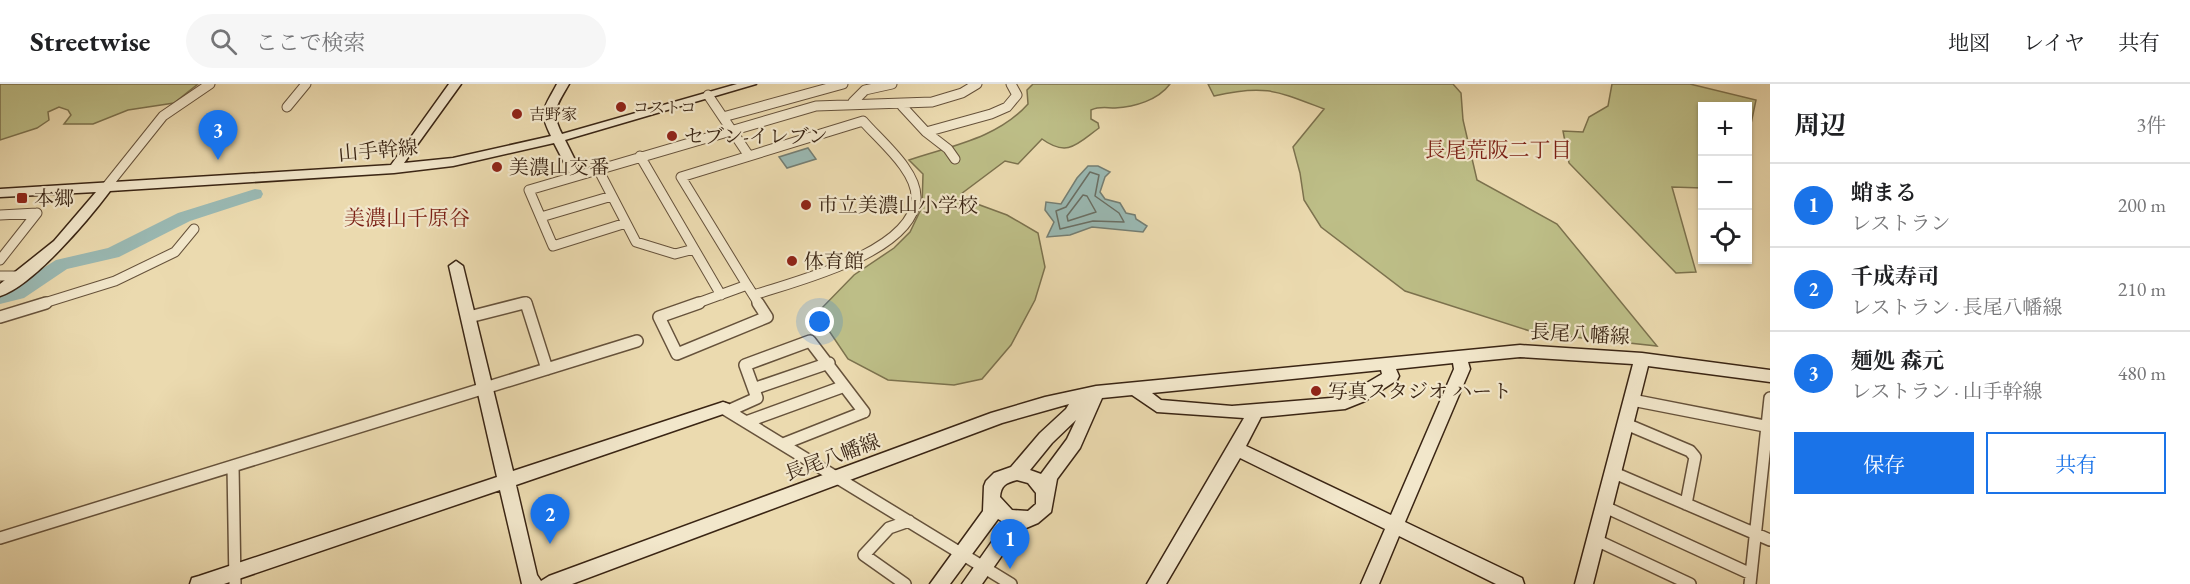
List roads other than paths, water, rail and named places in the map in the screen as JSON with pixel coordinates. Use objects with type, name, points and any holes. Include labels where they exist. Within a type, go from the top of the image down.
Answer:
[{"type":"street","points":[[0,291],[74,230],[106,186],[163,116],[210,84]]},
{"type":"street","points":[[286,107],[306,84]]},
{"type":"street","points":[[394,169],[455,84]]},
{"type":"street","points":[[563,84],[550,108],[548,118],[556,139],[576,174]]},
{"type":"street","name":"山手幹線","points":[[0,193],[394,169],[470,159],[556,139],[750,84]]},
{"type":"street","points":[[723,117],[843,84]]},
{"type":"street","points":[[853,102],[865,90],[892,84]]},
{"type":"street","points":[[626,223],[553,246],[529,190],[576,174],[598,170],[816,106],[853,102],[902,106],[939,101],[977,84]]},
{"type":"street","points":[[926,132],[1007,107],[1017,95],[1011,84]]},
{"type":"street","points":[[708,95],[750,156]]},
{"type":"street","points":[[902,106],[926,132],[948,149],[955,159]]},
{"type":"street","points":[[751,290],[721,295],[660,316],[677,354],[767,318],[751,290],[681,177],[863,122],[909,174],[915,191],[910,219],[891,240],[869,254],[751,290]]},
{"type":"street","points":[[640,156],[721,295]]},
{"type":"street","points":[[598,170],[636,242],[675,255],[694,249]]},
{"type":"street","points":[[541,217],[612,196]]},
{"type":"street","points":[[0,215],[37,213],[0,260]]},
{"type":"street","points":[[0,317],[115,281],[175,252],[194,229]]},
{"type":"street","points":[[0,245],[12,244]]},
{"type":"street","points":[[456,266],[529,579],[533,584]]},
{"type":"street","points":[[0,276],[21,276]]},
{"type":"street","points":[[469,317],[526,302],[547,369]]},
{"type":"street","points":[[199,584],[235,578],[507,480],[757,398],[756,388],[745,364],[808,336],[829,363],[842,387],[864,412],[783,444]]},
{"type":"street","points":[[0,538],[638,341]]},
{"type":"street","name":"長尾八幡線","points":[[549,584],[997,418],[1096,392],[1520,351],[1642,358],[1770,376]]},
{"type":"street","points":[[1370,584],[1462,369],[1459,356]]},
{"type":"street","points":[[1584,584],[1642,358]]},
{"type":"street","points":[[756,388],[829,363]]},
{"type":"street","points":[[1135,388],[1157,406],[1232,412],[1345,403],[1359,397],[1391,376],[1386,363]]},
{"type":"street","points":[[746,422],[842,387]]},
{"type":"street","points":[[971,584],[1013,526],[1032,518],[1045,507],[1045,491],[1049,476],[1074,443],[1096,398],[1096,392]]},
{"type":"street","points":[[1017,473],[1046,438],[1073,413],[1077,404],[1077,396]]},
{"type":"street","points":[[1605,507],[1751,579],[1770,398]]},
{"type":"street","points":[[1632,400],[1767,426]]},
{"type":"street","points":[[726,410],[1011,584]]},
{"type":"street","points":[[1156,584],[1213,485],[1237,449],[1256,411]]},
{"type":"street","points":[[1626,424],[1690,451],[1695,457],[1686,504]]},
{"type":"street","points":[[1237,449],[1515,584]]},
{"type":"street","points":[[233,466],[235,578]]},
{"type":"street","points":[[1612,472],[1770,540]]},
{"type":"street","points":[[939,584],[992,513],[991,488],[1000,477],[1017,473],[1034,478],[1045,491]]},
{"type":"street","points":[[993,503],[1004,516],[1023,520]]},
{"type":"street","points":[[905,584],[864,555],[889,528],[909,521]]},
{"type":"street","points":[[1596,540],[1690,584]]},
{"type":"water","points":[[808,148],[816,159],[787,168],[779,157]]},
{"type":"water","points":[[1088,166],[1098,166],[1110,172],[1105,177],[1100,192],[1105,199],[1120,203],[1126,213],[1135,215],[1136,219],[1147,226],[1143,232],[1092,227],[1070,235],[1047,237],[1054,222],[1045,210],[1046,202],[1061,204],[1077,178]]},
{"type":"waterway","points":[[0,297],[17,293],[62,264],[113,253],[184,217],[255,194]]},
{"type":"place","name":"コストコ","points":[[621,107]]},
{"type":"place","name":"吉野家","points":[[517,114]]},
{"type":"place","name":"セブン-イレブン","points":[[672,136]]},
{"type":"place","name":"麺処 森元","points":[[218,160]]},
{"type":"place","name":"美濃山交番","points":[[497,167]]},
{"type":"place","name":"本郷","points":[[22,198]]},
{"type":"place","name":"市立美濃山小学校","points":[[806,205]]},
{"type":"place","name":"体育館","points":[[792,261]]},
{"type":"place","name":"写真スタジオ ハート","points":[[1316,391]]},
{"type":"place","name":"千成寿司","points":[[550,544]]},
{"type":"place","name":"蛸まる","points":[[1010,569]]},
{"type":"district","name":"長尾荒阪二丁目","points":[[1498,150]]},
{"type":"district","name":"美濃山千原谷","points":[[407,218]]}]
